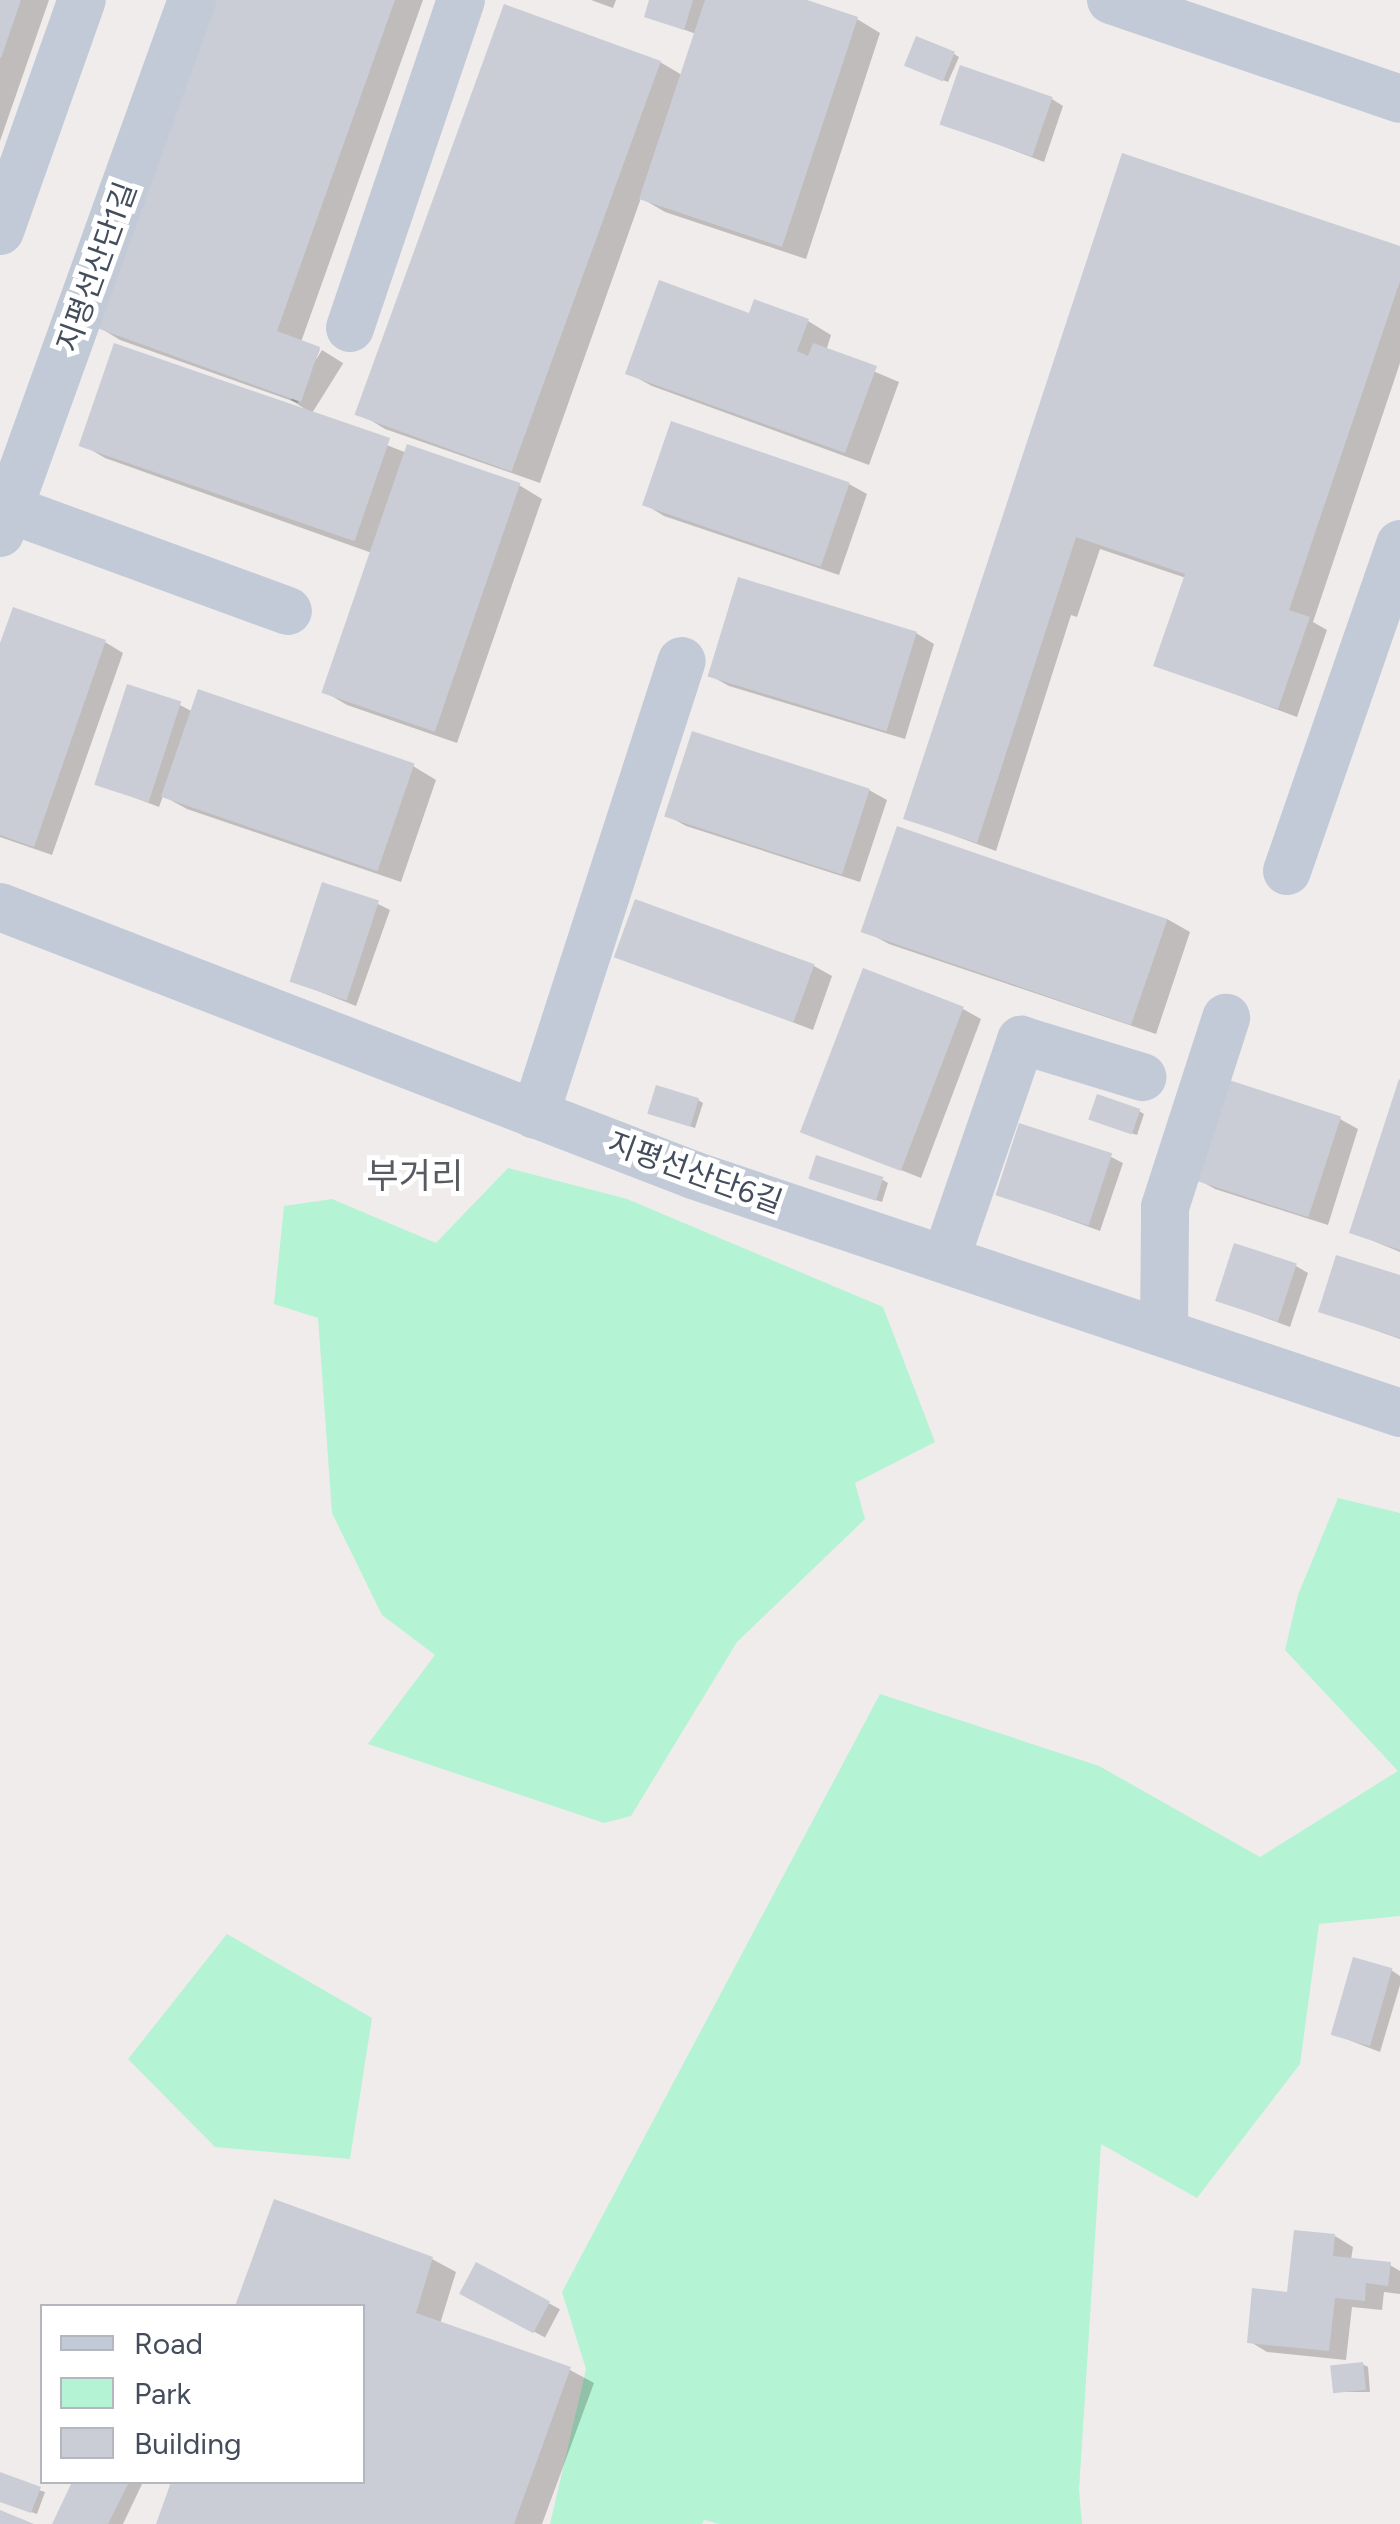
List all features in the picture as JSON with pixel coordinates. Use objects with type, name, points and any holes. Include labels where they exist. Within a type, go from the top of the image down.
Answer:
[{"type":"street","points":[[0,231],[82,0]]},
{"type":"street","points":[[350,328],[461,0]]},
{"type":"street","points":[[1112,0],[1400,99]]},
{"type":"street","name":"지평선산단1길","points":[[4,521],[183,2]]},
{"type":"street","points":[[4,521],[288,610]]},
{"type":"street","points":[[1287,871],[1400,544]]},
{"type":"street","points":[[536,1115],[682,662]]},
{"type":"street","name":"지평선산단6길","points":[[0,907],[693,1175],[1400,1413]]},
{"type":"street","points":[[1164,1333],[1165,1207],[1226,1018]]},
{"type":"street","points":[[946,1258],[1021,1040],[1142,1077]]},
{"type":"green space","points":[[508,1168],[627,1199],[883,1307],[935,1442],[855,1483],[865,1519],[737,1642],[631,1816],[604,1823],[368,1744],[435,1655],[382,1615],[332,1513],[318,1318],[274,1304],[284,1206],[332,1199],[436,1243]]},
{"type":"green space","points":[[1338,1498],[1400,1513],[1400,1916],[1319,1924],[1300,2064],[1197,2198],[1101,2144],[1079,2490],[1082,2524],[720,2524],[704,2520],[702,2524],[550,2524],[586,2369],[562,2292],[880,1694],[1099,1766],[1260,1857],[1398,1771],[1285,1650],[1298,1595]]},
{"type":"green space","points":[[227,1934],[372,2018],[350,2159],[215,2147],[128,2059]]},
{"type":"building","points":[[0,0],[21,0],[1,58],[0,58]]},
{"type":"building","points":[[211,0],[395,0],[277,331],[320,347],[301,402],[94,327]]},
{"type":"building","points":[[649,0],[693,0],[684,30],[644,17]]},
{"type":"building","points":[[705,0],[807,0],[858,17],[782,247],[639,199]]},
{"type":"building","points":[[504,4],[661,61],[511,472],[355,415]]},
{"type":"building","points":[[916,36],[955,52],[943,81],[904,66]]},
{"type":"building","points":[[960,65],[1053,97],[1032,156],[939,125]]},
{"type":"building","points":[[1122,153],[1400,246],[1400,281],[1289,610],[1310,617],[1278,709],[1153,666],[1185,574],[1076,537],[977,843],[903,819]]},
{"type":"building","points":[[659,280],[749,313],[754,299],[809,319],[797,351],[808,356],[813,343],[877,366],[845,453],[625,374]]},
{"type":"building","points":[[114,343],[390,438],[355,541],[79,446]]},
{"type":"building","points":[[671,421],[850,483],[821,567],[642,505]]},
{"type":"building","points":[[407,444],[520,483],[435,732],[321,693]]},
{"type":"building","points":[[738,577],[917,632],[886,731],[708,676]]},
{"type":"building","points":[[13,607],[106,640],[34,847],[0,835],[0,643]]},
{"type":"building","points":[[127,684],[181,702],[148,802],[94,785]]},
{"type":"building","points":[[198,689],[415,764],[377,871],[161,797]]},
{"type":"building","points":[[692,731],[870,789],[842,874],[664,817]]},
{"type":"building","points":[[897,826],[1167,919],[1131,1025],[861,932]]},
{"type":"building","points":[[322,882],[379,901],[347,1000],[290,982]]},
{"type":"building","points":[[635,899],[814,964],[793,1023],[614,957]]},
{"type":"building","points":[[863,968],[964,1007],[901,1171],[800,1132]]},
{"type":"building","points":[[1226,1079],[1341,1116],[1308,1217],[1193,1180]]},
{"type":"building","points":[[1400,1080],[1400,1250],[1349,1233]]},
{"type":"building","points":[[656,1085],[699,1098],[690,1127],[647,1114]]},
{"type":"building","points":[[1097,1094],[1140,1109],[1132,1135],[1088,1120]]},
{"type":"building","points":[[1019,1123],[1112,1153],[1089,1226],[996,1195]]},
{"type":"building","points":[[816,1155],[884,1177],[876,1201],[808,1179]]},
{"type":"building","points":[[1234,1243],[1297,1263],[1278,1321],[1215,1301]]},
{"type":"building","points":[[1336,1255],[1400,1275],[1400,1338],[1318,1312]]},
{"type":"building","points":[[1353,1957],[1392,1968],[1370,2046],[1331,2035]]},
{"type":"building","points":[[274,2199],[433,2257],[416,2313],[571,2367],[514,2524],[156,2524],[170,2484],[365,2484],[365,2304],[236,2304]]},
{"type":"building","points":[[1294,2230],[1335,2234],[1333,2256],[1391,2262],[1388,2286],[1366,2283],[1365,2301],[1335,2298],[1329,2351],[1247,2343],[1252,2288],[1287,2292]]},
{"type":"building","points":[[476,2262],[550,2301],[533,2333],[459,2294]]},
{"type":"building","points":[[1363,2362],[1366,2390],[1333,2393],[1330,2365]]},
{"type":"building","points":[[0,2472],[41,2487],[31,2513],[0,2502]]},
{"type":"building","points":[[71,2484],[128,2484],[108,2524],[52,2524]]},
{"type":"building","points":[[0,2510],[34,2524],[0,2524]]},
{"type":"district","name":"부거리","points":[[415,1176]]}]
